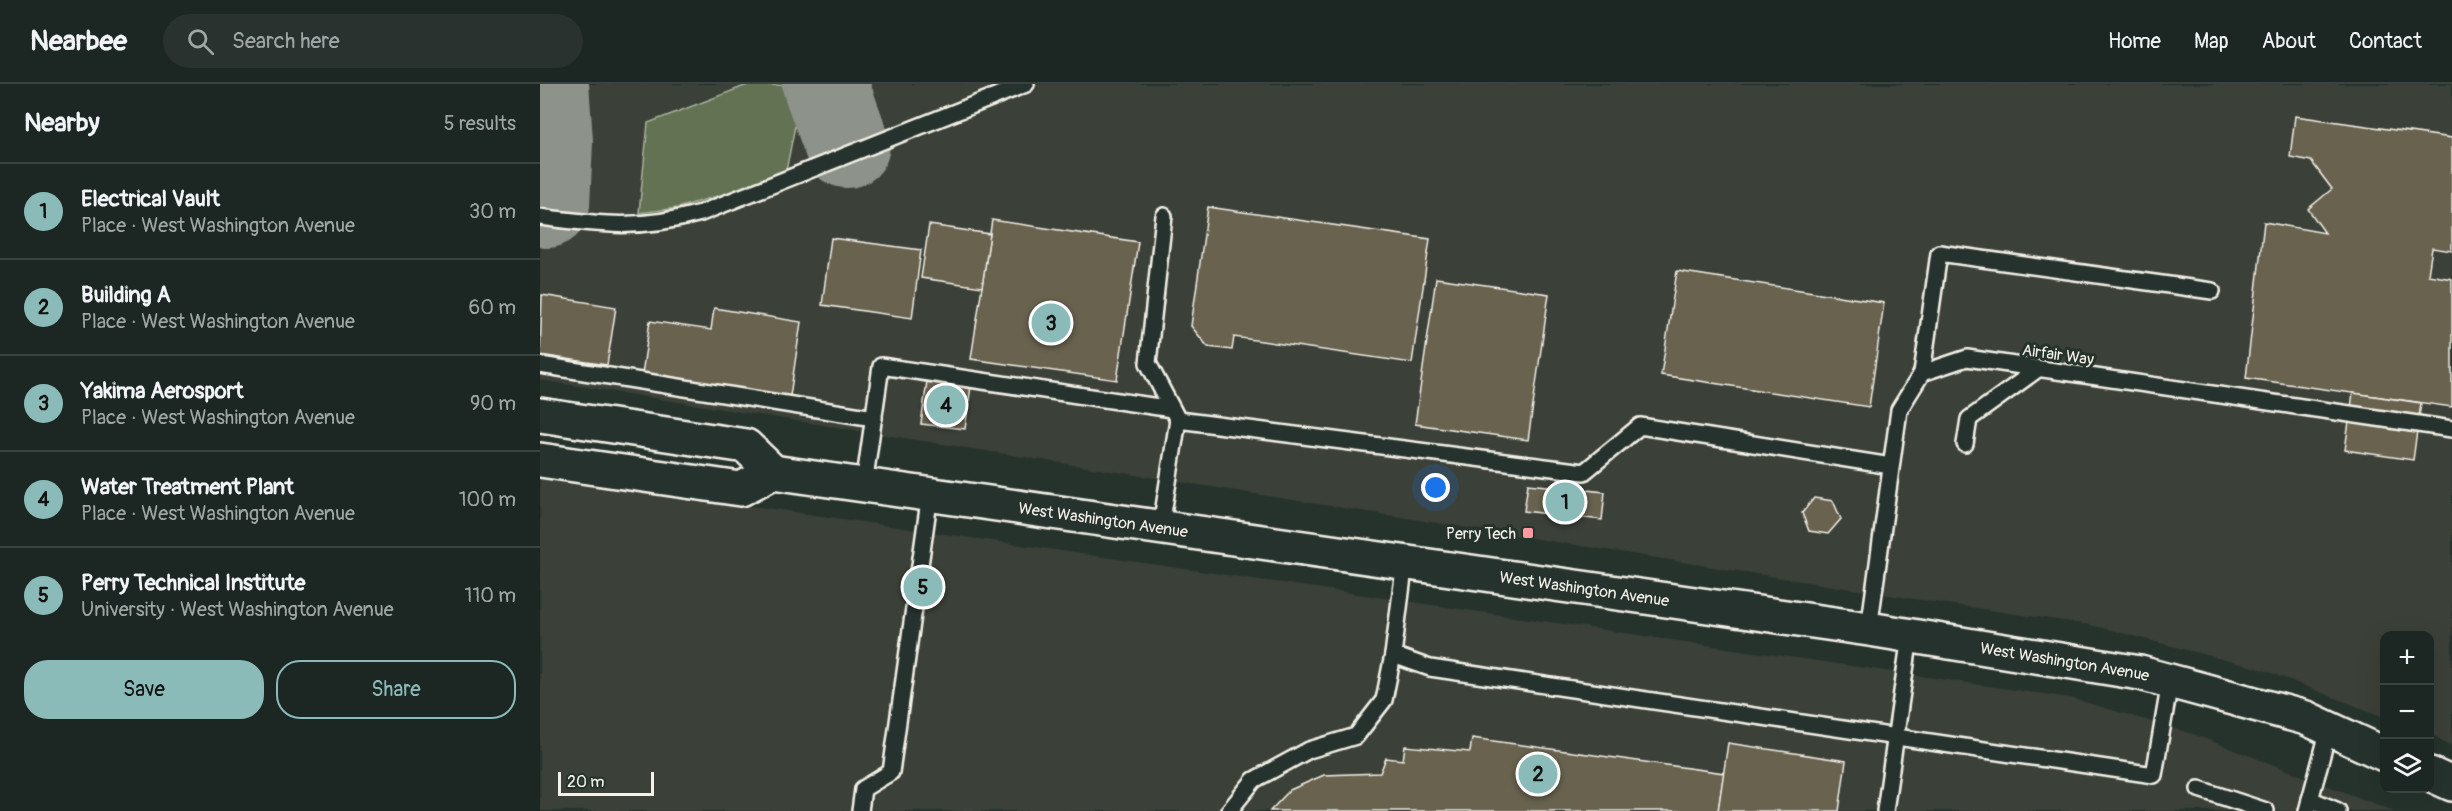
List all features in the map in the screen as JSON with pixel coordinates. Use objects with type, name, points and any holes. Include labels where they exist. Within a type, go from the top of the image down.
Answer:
[{"type":"main road","points":[[540,414],[746,446],[773,472],[741,489],[540,460]]},
{"type":"main road","name":"West Washington Avenue","points":[[773,472],[1869,629],[2140,673],[2306,718],[2380,752]]},
{"type":"main road","points":[[2434,776],[2452,784]]},
{"type":"lane","points":[[540,217],[609,226],[671,221],[702,213],[1026,84]]},
{"type":"lane","points":[[1161,526],[1175,414],[1148,363],[1164,216]]},
{"type":"lane","points":[[1869,629],[1899,410],[1922,373],[1939,253],[2212,291]]},
{"type":"lane","name":"Airfair Way","points":[[1922,373],[1967,358],[2452,429]]},
{"type":"lane","points":[[540,365],[874,418]]},
{"type":"lane","points":[[864,485],[881,366],[1175,414],[1584,472],[1640,426],[1891,466]]},
{"type":"lane","points":[[1965,444],[1969,419],[2038,369]]},
{"type":"lane","points":[[860,811],[863,789],[891,772],[930,494]]},
{"type":"lane","points":[[1229,811],[1254,780],[1309,750],[1356,736],[1384,700],[1393,655],[1405,561]]},
{"type":"lane","points":[[1885,811],[1910,636]]},
{"type":"lane","points":[[1393,655],[1430,668],[2154,776],[2170,682]]},
{"type":"lane","points":[[2329,729],[2309,805],[2338,811]]},
{"type":"lane","points":[[2199,789],[2266,811]]},
{"type":"shaded area","points":[[540,84],[2452,84],[2452,746],[2434,736],[2434,631],[2380,631],[2380,715],[2264,670],[2091,625],[1914,599],[540,380]]},
{"type":"shaded area","points":[[540,475],[2071,698],[2193,734],[2394,811],[540,811]]},
{"type":"green space","points":[[750,84],[797,86],[801,96],[785,176],[677,208],[639,213],[648,123]]},
{"type":"building","points":[[2295,116],[2452,138],[2452,251],[2432,248],[2428,275],[2452,279],[2452,407],[2246,378],[2264,222],[2325,233],[2308,209],[2332,189],[2311,161],[2290,157]]},
{"type":"building","points":[[1208,207],[1430,239],[1412,363],[1234,337],[1232,350],[1208,347],[1191,326]]},
{"type":"building","points":[[992,220],[1138,242],[1117,380],[971,359]]},
{"type":"building","points":[[929,225],[990,234],[982,287],[921,278]]},
{"type":"building","points":[[831,238],[921,250],[912,318],[822,305]]},
{"type":"building","points":[[1677,271],[1884,303],[1869,407],[1661,375]]},
{"type":"building","points":[[1436,278],[1549,294],[1528,440],[1415,424]]},
{"type":"building","points":[[542,295],[616,307],[607,365],[540,355]]},
{"type":"building","points":[[714,308],[801,322],[790,396],[642,374],[650,321],[711,330]]},
{"type":"building","points":[[927,381],[971,386],[965,429],[921,424]]},
{"type":"building","points":[[2353,393],[2421,403],[2413,460],[2345,450]]},
{"type":"building","points":[[1528,484],[1605,492],[1602,520],[1524,511]]},
{"type":"building","points":[[1814,498],[1833,501],[1841,519],[1828,534],[1809,531],[1802,513]]},
{"type":"building","points":[[1472,738],[1724,773],[1718,811],[1270,811],[1290,790],[1324,775],[1380,773],[1386,758],[1403,760],[1405,746],[1470,752]]},
{"type":"building","points":[[1728,743],[1846,761],[1839,811],[1718,811]]},
{"type":"taxiway","points":[[546,84],[550,142],[547,205]]},
{"type":"taxiway","points":[[825,84],[847,145]]},
{"type":"place","name":"Yakima Aerosport","points":[[1051,323]]},
{"type":"place","name":"Water Treatment Plant","points":[[946,405]]},
{"type":"place","name":"Electrical Vault","points":[[1565,502]]},
{"type":"place","name":"Perry Tech","points":[[1528,533]]},
{"type":"place","name":"Perry Technical Institute","points":[[923,587]]},
{"type":"place","name":"Building A","points":[[1538,774]]}]
